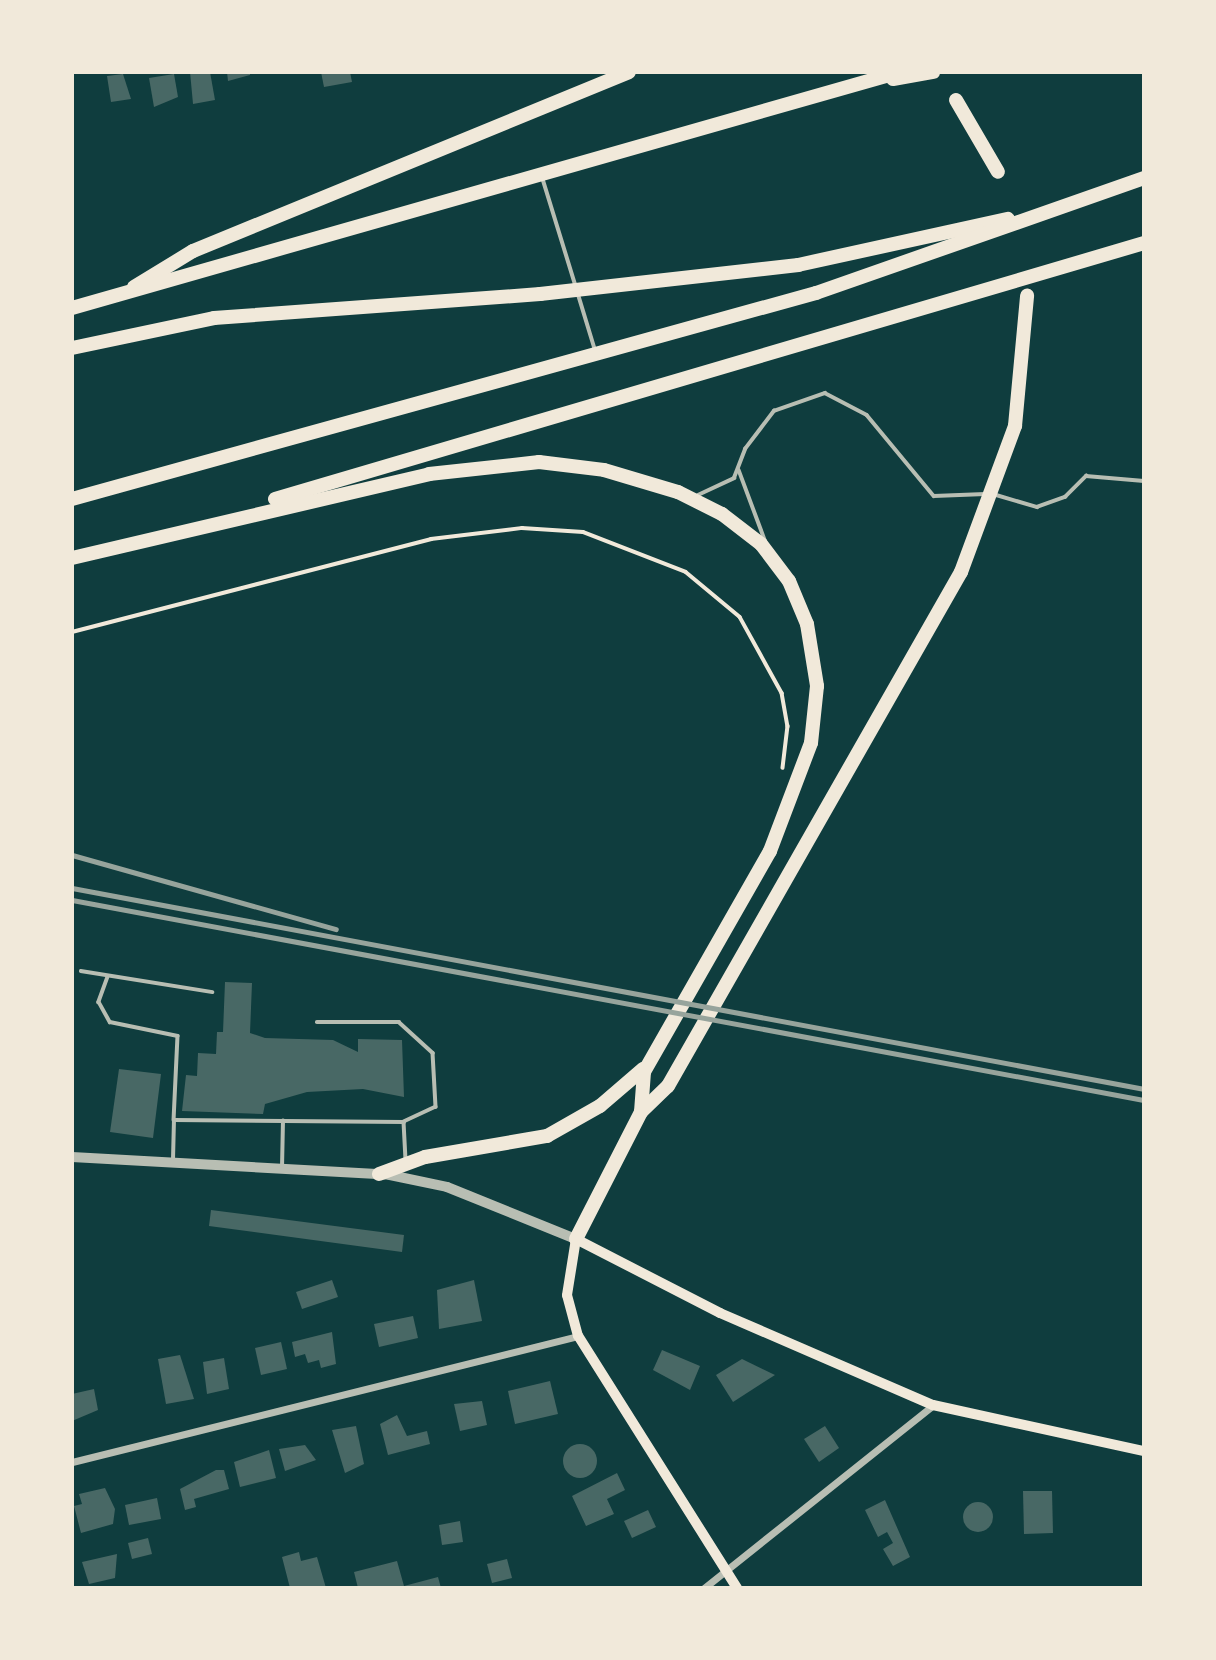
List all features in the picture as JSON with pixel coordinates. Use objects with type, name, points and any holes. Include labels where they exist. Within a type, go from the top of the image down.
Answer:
[{"type":"highway","points":[[121,296],[193,251],[629,72]]},
{"type":"highway","points":[[72,307],[121,296],[541,173],[900,72]]},
{"type":"highway","points":[[873,81],[933,72]]},
{"type":"highway","points":[[956,100],[998,172]]},
{"type":"highway","points":[[72,348],[214,318],[577,291],[798,265],[972,231],[1029,216],[1144,178]]},
{"type":"highway","points":[[72,499],[595,351],[816,293],[972,231]]},
{"type":"highway","points":[[72,558],[1144,243]]},
{"type":"highway","points":[[576,1238],[641,1112],[661,1096],[946,603],[994,494],[1021,403],[1027,296]]},
{"type":"highway","points":[[136,541],[486,464],[582,466],[688,496],[738,524],[775,560],[800,604],[813,648],[813,733],[783,823],[651,1060],[639,1088],[641,1112]]},
{"type":"highway","points":[[379,1174],[406,1163],[547,1136],[600,1106],[651,1060]]},
{"type":"main road","points":[[737,1588],[578,1336],[567,1290],[576,1238],[720,1313],[933,1405],[1144,1451]]},
{"type":"street","points":[[72,1157],[379,1174],[447,1187],[576,1238]]},
{"type":"street","points":[[72,1462],[578,1336]]},
{"type":"street","points":[[704,1588],[933,1405]]},
{"type":"lane","points":[[541,173],[595,351]]},
{"type":"lane","points":[[688,496],[719,489],[740,464],[774,411],[825,393],[867,415],[934,496],[994,494],[1037,507],[1098,474],[1144,481]]},
{"type":"lane","points":[[740,464],[746,499],[775,560]]},
{"type":"lane","points":[[81,971],[212,992]]},
{"type":"lane","points":[[108,977],[99,1002],[110,1021],[178,1036],[173,1164]]},
{"type":"lane","points":[[174,1120],[404,1122],[436,1107],[433,1053],[399,1022],[317,1022]]},
{"type":"lane","points":[[282,1169],[283,1121]]},
{"type":"lane","points":[[404,1122],[406,1163]]},
{"type":"path","points":[[72,632],[431,538],[522,528],[583,531],[693,576],[744,621],[772,667],[785,703],[781,780]]},
{"type":"building","points":[[190,72],[210,72],[215,100],[193,104]]},
{"type":"building","points":[[227,72],[250,72],[250,75],[228,81]]},
{"type":"building","points":[[321,72],[350,72],[352,82],[324,87]]},
{"type":"building","points":[[123,74],[131,99],[111,102],[107,76]]},
{"type":"building","points":[[174,74],[178,97],[154,107],[149,78]]},
{"type":"building","points":[[225,982],[252,983],[250,1033],[265,1038],[333,1040],[358,1052],[358,1039],[402,1040],[404,1097],[363,1089],[307,1092],[265,1104],[263,1114],[182,1111],[186,1075],[197,1076],[198,1053],[216,1054],[217,1032],[223,1032]]},
{"type":"building","points":[[119,1069],[161,1074],[153,1138],[110,1132]]},
{"type":"building","points":[[211,1210],[404,1235],[402,1252],[209,1226]]},
{"type":"building","points":[[332,1280],[338,1297],[302,1309],[296,1292]]},
{"type":"building","points":[[474,1280],[482,1321],[439,1329],[437,1290]]},
{"type":"building","points":[[413,1316],[418,1338],[379,1347],[374,1324]]},
{"type":"building","points":[[332,1332],[336,1364],[321,1368],[319,1360],[308,1363],[305,1354],[295,1357],[292,1342]]},
{"type":"building","points":[[281,1342],[287,1369],[261,1375],[255,1348]]},
{"type":"building","points":[[662,1350],[700,1366],[690,1390],[653,1370]]},
{"type":"building","points":[[180,1355],[194,1399],[166,1404],[158,1359]]},
{"type":"building","points":[[224,1358],[229,1389],[207,1394],[203,1362]]},
{"type":"building","points":[[742,1359],[775,1375],[733,1402],[716,1375]]},
{"type":"building","points":[[550,1381],[558,1414],[515,1424],[508,1391]]},
{"type":"building","points":[[94,1389],[98,1410],[72,1421],[72,1394]]},
{"type":"building","points":[[482,1401],[487,1425],[460,1431],[454,1404]]},
{"type":"building","points":[[397,1415],[407,1436],[427,1431],[430,1444],[388,1455],[380,1424]]},
{"type":"building","points":[[356,1426],[364,1464],[345,1473],[332,1430]]},
{"type":"building","points":[[825,1426],[839,1448],[819,1462],[804,1439]]},
{"type":"building","points":[[580,1444],[592,1449],[597,1461],[592,1473],[580,1478],[568,1473],[563,1461],[568,1449]]},
{"type":"building","points":[[305,1445],[316,1460],[285,1471],[279,1449]]},
{"type":"building","points":[[269,1450],[276,1478],[240,1487],[234,1462]]},
{"type":"building","points":[[216,1470],[224,1470],[229,1489],[194,1499],[196,1507],[185,1510],[180,1489]]},
{"type":"building","points":[[617,1473],[625,1490],[607,1499],[614,1514],[586,1526],[572,1496]]},
{"type":"building","points":[[105,1488],[115,1509],[113,1524],[81,1533],[74,1506],[82,1504],[79,1494]]},
{"type":"building","points":[[1023,1491],[1052,1491],[1053,1533],[1024,1534]]},
{"type":"building","points":[[157,1498],[161,1519],[129,1525],[125,1505]]},
{"type":"building","points":[[885,1500],[910,1557],[893,1566],[883,1549],[893,1543],[887,1532],[878,1537],[865,1510]]},
{"type":"building","points":[[978,1502],[988,1507],[993,1517],[988,1527],[978,1532],[968,1527],[963,1517],[968,1507]]},
{"type":"building","points":[[648,1510],[656,1527],[632,1538],[624,1521]]},
{"type":"building","points":[[460,1521],[463,1542],[442,1545],[439,1525]]},
{"type":"building","points":[[148,1538],[152,1554],[132,1559],[128,1543]]},
{"type":"building","points":[[299,1552],[301,1561],[317,1557],[326,1588],[290,1588],[282,1557]]},
{"type":"building","points":[[117,1554],[115,1578],[89,1584],[82,1562]]},
{"type":"building","points":[[507,1559],[512,1578],[492,1583],[487,1564]]},
{"type":"building","points":[[397,1561],[404,1586],[438,1577],[441,1588],[358,1588],[354,1572]]},
{"type":"railway","points":[[72,855],[336,929]]},
{"type":"railway","points":[[72,888],[1144,1089]]},
{"type":"railway","points":[[72,900],[1144,1100]]}]
